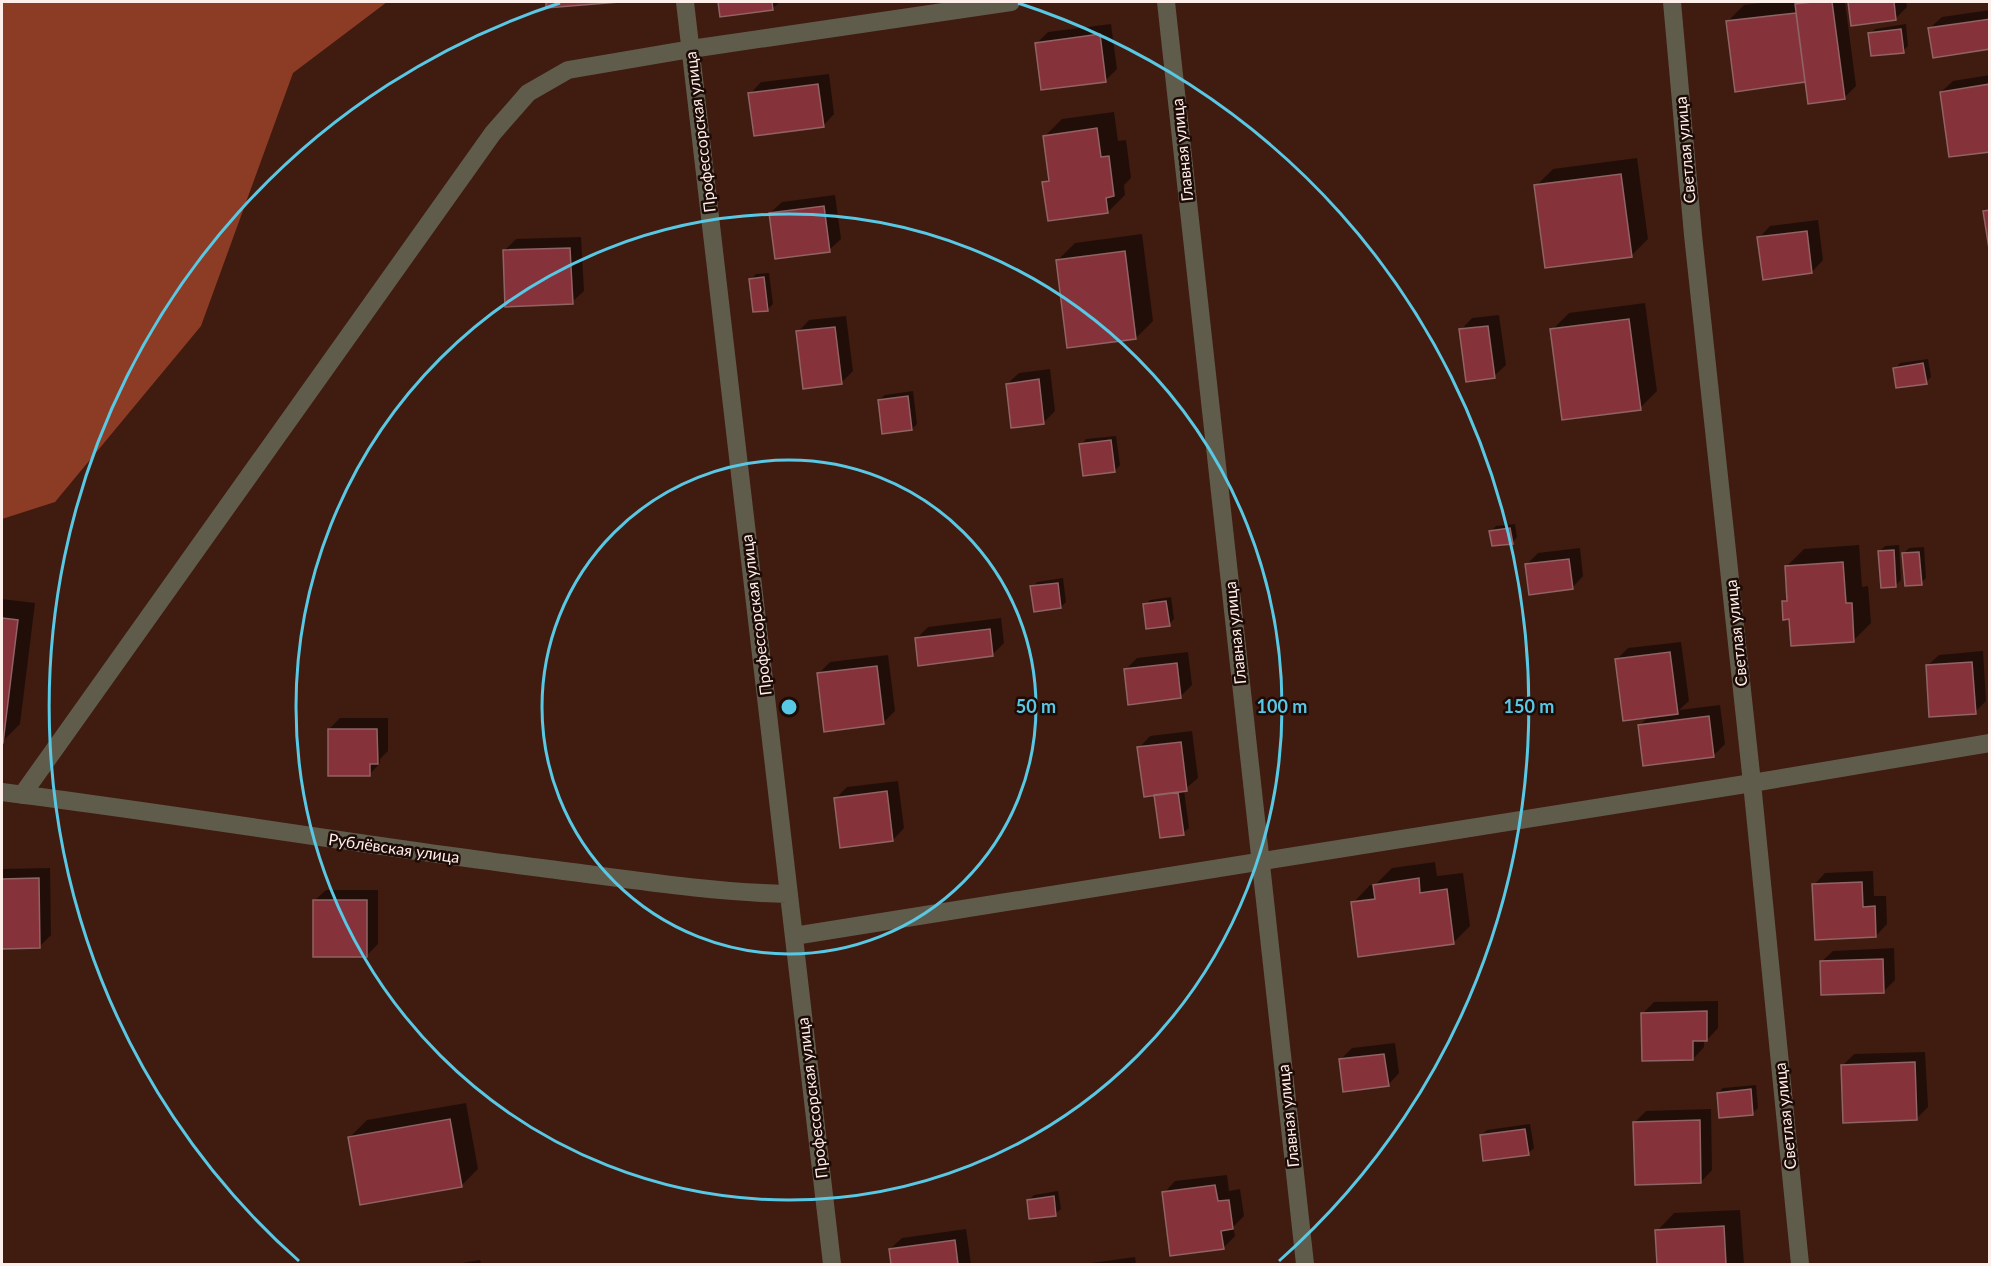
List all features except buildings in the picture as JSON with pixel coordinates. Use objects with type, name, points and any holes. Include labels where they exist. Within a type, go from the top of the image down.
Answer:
[{"type":"street","name":"Профессорская улица","points":[[685,2],[832,1264]]},
{"type":"street","points":[[22,795],[493,133],[528,93],[568,70],[691,49],[1011,2]]},
{"type":"street","name":"Главная улица","points":[[1166,2],[1305,1264]]},
{"type":"street","name":"Светлая улица","points":[[1672,2],[1692,235],[1752,783],[1800,1264]]},
{"type":"street","points":[[794,936],[1752,783],[1989,742]]},
{"type":"street","name":"Рублёвская улица","points":[[2,792],[495,862],[711,889],[788,894]]},
{"type":"shaded area","points":[[2,2],[387,2],[293,73],[201,326],[55,502],[2,519]]}]
